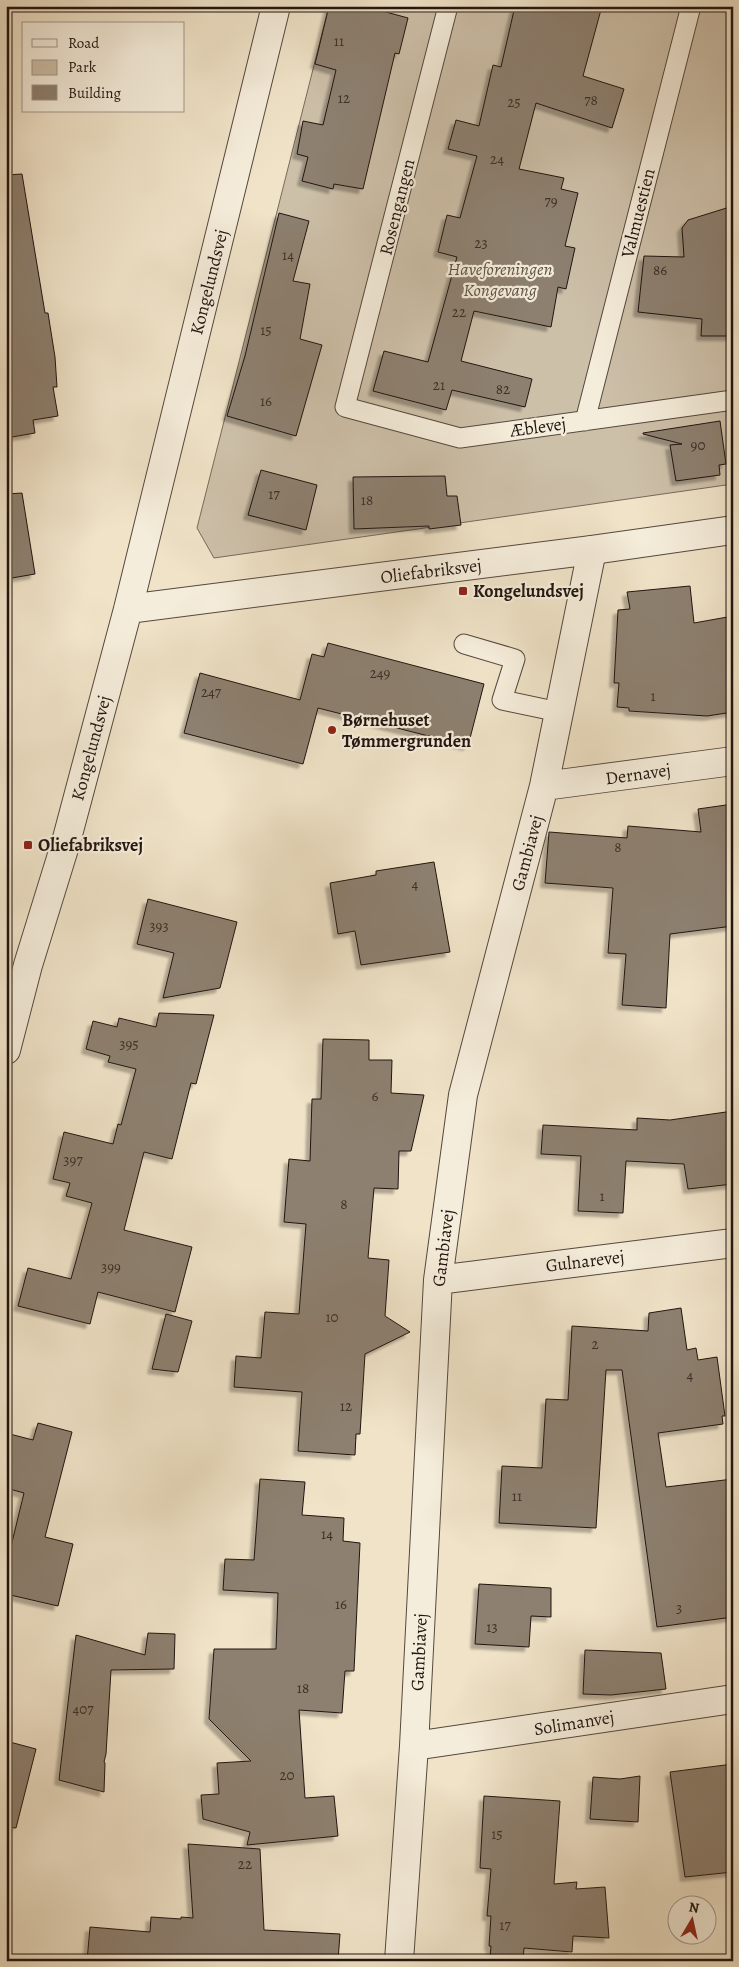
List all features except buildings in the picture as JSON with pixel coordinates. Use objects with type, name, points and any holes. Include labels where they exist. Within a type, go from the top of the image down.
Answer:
[{"type":"street","name":"Kongelundsvej","points":[[6,1050],[28,965],[66,842],[128,609],[276,6]]},
{"type":"street","name":"Oliefabriksvej","points":[[128,609],[592,550],[733,530]]},
{"type":"street","name":"Gambiavej","points":[[399,1961],[414,1746],[438,1280],[463,1095],[544,786],[592,550]]},
{"type":"street","name":"Dernavej","points":[[544,786],[733,761]]},
{"type":"street","name":"Gulnarevej","points":[[438,1280],[733,1243]]},
{"type":"street","name":"Solimanvej","points":[[414,1746],[733,1699]]},
{"type":"lane","name":"Rosengangen","points":[[345,407],[448,6]]},
{"type":"lane","name":"Valmuestien","points":[[585,421],[691,6]]},
{"type":"lane","name":"Æblevej","points":[[345,407],[460,438],[733,400]]},
{"type":"lane","points":[[464,644],[515,659],[502,700],[559,712]]},
{"type":"green space","name":"Haveforeningen Kongevang","points":[[329,6],[733,6],[733,484],[214,558],[197,528]]},
{"type":"place","name":"Kongelundsvej","points":[[463,591]]},
{"type":"place","name":"Børnehuset Tømmergrunden","points":[[332,730]]},
{"type":"place","name":"Oliefabriksvej","points":[[28,845]]}]
